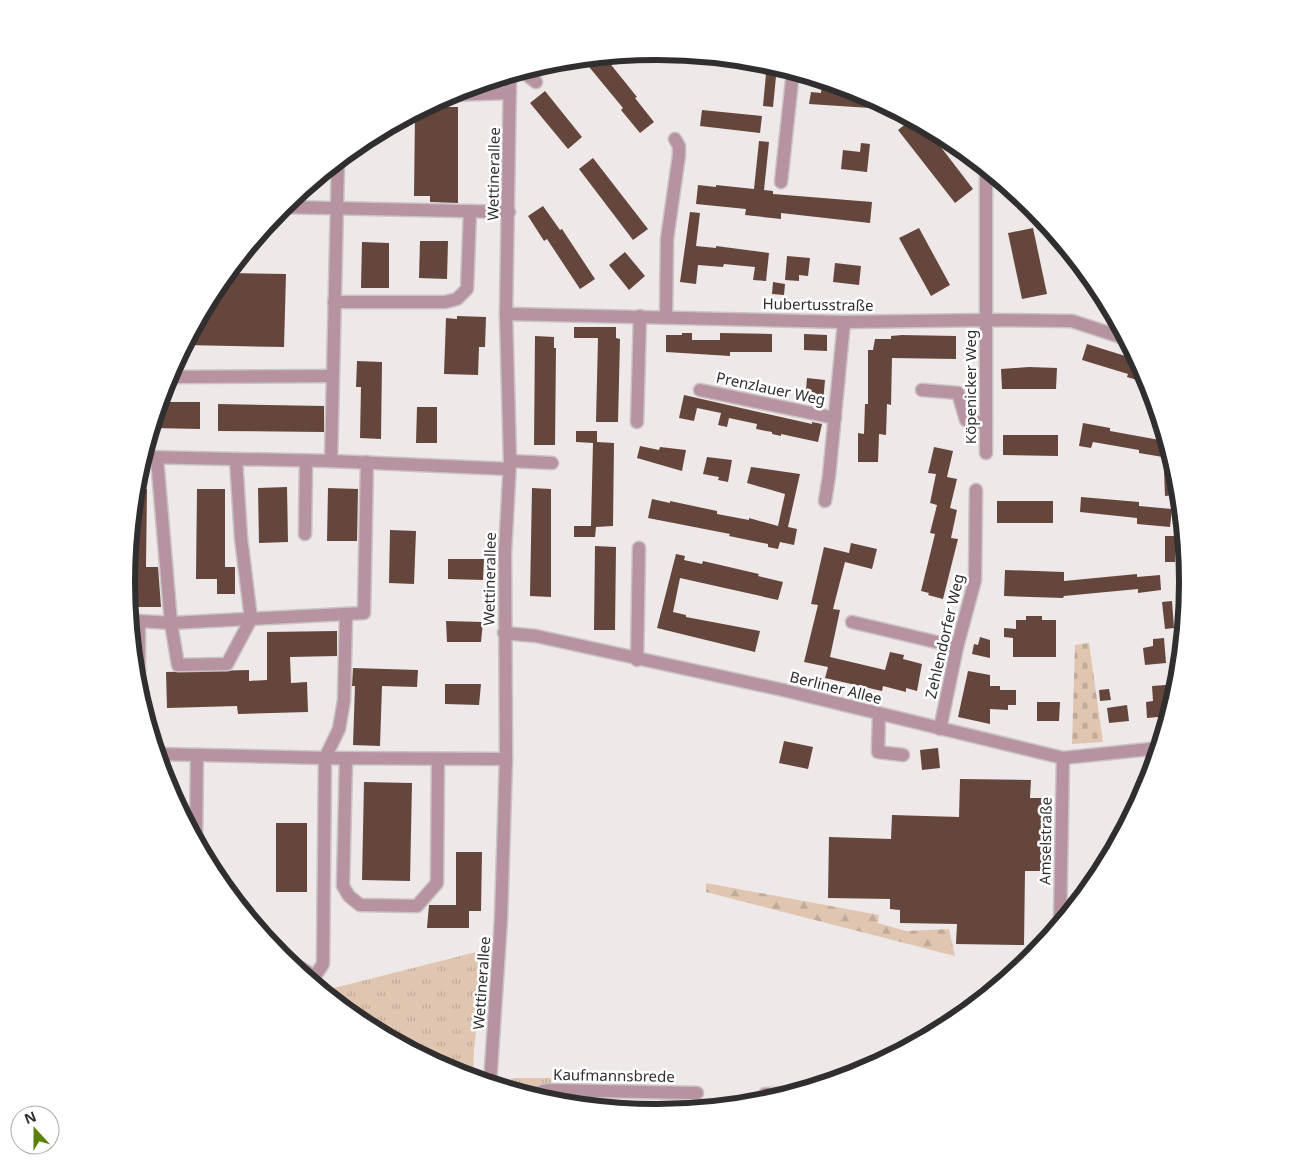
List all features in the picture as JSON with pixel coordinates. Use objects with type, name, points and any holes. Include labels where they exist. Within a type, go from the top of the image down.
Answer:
[{"type":"street","points":[[529,76],[536,82]]},
{"type":"street","points":[[781,182],[792,78]]},
{"type":"street","name":"Wettinerallee","points":[[490,1077],[502,918],[506,759],[504,633],[510,465],[506,314],[510,82]]},
{"type":"street","points":[[473,94],[510,93]]},
{"type":"street","points":[[666,317],[667,239],[680,155],[679,146],[675,139]]},
{"type":"street","points":[[332,461],[332,376],[338,169]]},
{"type":"street","name":"Köpenicker Weg","points":[[986,176],[986,454]]},
{"type":"street","points":[[294,207],[509,212]]},
{"type":"street","points":[[334,302],[445,302],[457,300],[467,290],[470,212]]},
{"type":"street","name":"Hubertusstraße","points":[[506,314],[844,322],[1072,321],[1118,336]]},
{"type":"street","points":[[637,422],[640,316]]},
{"type":"street","name":"Prenzlauer Weg","points":[[825,501],[844,322]]},
{"type":"street","points":[[178,377],[332,376]]},
{"type":"street","name":"Prenzlauer Weg","points":[[700,390],[835,418]]},
{"type":"street","points":[[922,390],[958,393],[966,420],[972,423],[986,422]]},
{"type":"street","points":[[151,458],[510,465],[552,463]]},
{"type":"street","points":[[157,458],[172,622],[178,665],[227,664],[251,619],[241,538],[236,459]]},
{"type":"street","points":[[305,534],[306,461]]},
{"type":"street","points":[[136,621],[172,622],[364,613],[367,462]]},
{"type":"street","name":"Zehlendorfer Weg","points":[[940,729],[957,647],[975,580],[976,490]]},
{"type":"street","points":[[637,660],[639,548]]},
{"type":"street","points":[[313,975],[315,976],[320,971],[323,964],[325,758],[339,729],[344,700],[346,614]]},
{"type":"street","points":[[852,622],[957,647]]},
{"type":"street","name":"Berliner Allee","points":[[504,633],[536,636],[637,660],[783,690],[1063,758],[1152,749]]},
{"type":"street","points":[[879,714],[878,752],[903,755]]},
{"type":"street","points":[[165,754],[346,759],[506,759]]},
{"type":"street","points":[[196,828],[198,755]]},
{"type":"street","name":"Amselstraße","points":[[1060,915],[1063,758]]},
{"type":"street","points":[[346,759],[343,886],[349,896],[360,905],[417,906],[437,883],[438,759]]},
{"type":"street","name":"Kaufmannsbrede","points":[[542,1092],[550,1090],[697,1093]]},
{"type":"green space","points":[[1089,643],[1103,742],[1072,744],[1075,645]]},
{"type":"green space","points":[[706,883],[879,915],[878,923],[906,931],[949,929],[955,956],[706,892]]},
{"type":"green space","points":[[488,949],[474,1047],[473,1071],[426,1051],[396,1035],[367,1017],[330,989]]},
{"type":"green space","points":[[551,1078],[552,1093],[522,1087],[500,1080]]},
{"type":"building","points":[[609,62],[654,122],[640,133],[621,110],[623,108],[587,64]]},
{"type":"building","points":[[766,72],[776,74],[773,107],[763,106]]},
{"type":"building","points":[[822,87],[857,100],[870,106],[870,108],[809,104],[811,92],[821,93]]},
{"type":"building","points":[[545,91],[582,137],[568,149],[530,103]]},
{"type":"building","points":[[442,107],[458,107],[458,203],[430,202],[430,196],[414,196],[415,120],[428,113],[435,113],[435,110]]},
{"type":"building","points":[[702,110],[762,116],[760,133],[700,126]]},
{"type":"building","points":[[906,123],[936,140],[973,189],[955,203],[898,130]]},
{"type":"building","points":[[759,141],[769,142],[764,190],[773,191],[773,194],[872,202],[870,223],[781,213],[781,219],[745,215],[746,209],[696,204],[698,185],[754,189]]},
{"type":"building","points":[[861,143],[870,144],[867,172],[841,169],[843,150],[860,152]]},
{"type":"building","points":[[593,158],[648,229],[633,240],[579,169]]},
{"type":"building","points":[[543,206],[560,230],[562,229],[595,279],[580,289],[547,239],[544,241],[528,216]]},
{"type":"building","points":[[690,212],[700,213],[696,246],[716,248],[716,246],[769,253],[766,281],[753,280],[755,267],[724,264],[723,267],[698,265],[696,284],[680,282]]},
{"type":"building","points":[[919,228],[950,285],[931,296],[899,238]]},
{"type":"building","points":[[1033,228],[1047,294],[1022,299],[1008,233]]},
{"type":"building","points":[[420,241],[448,241],[447,279],[419,278]]},
{"type":"building","points":[[362,242],[389,243],[389,288],[361,288]]},
{"type":"building","points":[[625,252],[645,276],[629,290],[609,265]]},
{"type":"building","points":[[787,256],[810,258],[808,276],[799,275],[799,281],[785,280]]},
{"type":"building","points":[[835,263],[861,266],[859,285],[833,282]]},
{"type":"building","points":[[236,273],[286,274],[284,347],[192,345],[205,321]]},
{"type":"building","points":[[773,282],[785,284],[784,295],[772,294]]},
{"type":"building","points":[[457,316],[486,317],[485,347],[479,347],[478,375],[444,374],[446,318],[457,319]]},
{"type":"building","points":[[574,327],[616,327],[616,338],[620,339],[618,422],[596,422],[598,338],[574,338]]},
{"type":"building","points":[[682,333],[692,333],[692,340],[720,340],[720,333],[772,334],[772,352],[730,352],[730,356],[666,352],[666,335],[682,335]]},
{"type":"building","points":[[804,334],[827,335],[827,351],[804,350]]},
{"type":"building","points":[[535,336],[554,337],[554,348],[556,348],[555,445],[534,445]]},
{"type":"building","points":[[891,336],[956,336],[956,359],[892,358],[891,405],[887,404],[886,435],[879,434],[878,462],[858,462],[858,433],[864,434],[865,404],[868,404],[868,350],[873,350],[875,339],[891,339]]},
{"type":"building","points":[[1087,344],[1129,357],[1139,381],[1127,377],[1128,374],[1082,360]]},
{"type":"building","points":[[357,361],[382,362],[381,439],[360,438],[361,387],[356,387]]},
{"type":"building","points":[[1057,368],[1056,389],[1002,389],[1001,369]]},
{"type":"building","points":[[807,378],[825,380],[823,403],[805,401]]},
{"type":"building","points":[[684,395],[812,424],[812,422],[822,424],[818,442],[781,434],[781,436],[772,434],[772,432],[756,429],[757,424],[729,418],[727,427],[718,425],[721,413],[697,408],[694,421],[679,418]]},
{"type":"building","points":[[168,402],[200,402],[200,429],[159,428]]},
{"type":"building","points":[[218,404],[324,406],[324,432],[218,431]]},
{"type":"building","points":[[417,407],[437,407],[437,443],[416,443]]},
{"type":"building","points":[[1083,423],[1110,428],[1110,431],[1160,440],[1163,453],[1163,457],[1139,453],[1139,450],[1093,442],[1091,448],[1079,446]]},
{"type":"building","points":[[576,431],[597,431],[597,442],[614,443],[613,526],[596,527],[595,537],[574,537],[574,526],[591,526],[593,443],[576,442]]},
{"type":"building","points":[[1003,435],[1058,435],[1058,456],[1003,455]]},
{"type":"building","points":[[640,446],[659,450],[660,447],[686,450],[682,471],[637,458]]},
{"type":"building","points":[[934,447],[953,451],[947,477],[957,479],[950,508],[957,510],[951,538],[958,539],[943,599],[921,591],[935,534],[930,533],[937,505],[930,503],[936,474],[928,473]]},
{"type":"building","points":[[707,457],[732,460],[728,482],[718,480],[719,477],[703,474]]},
{"type":"building","points":[[751,467],[800,474],[788,527],[797,529],[794,545],[780,542],[778,549],[768,547],[768,544],[729,536],[730,534],[648,518],[652,499],[717,511],[717,514],[749,520],[749,518],[778,526],[785,494],[747,483]]},
{"type":"building","points":[[1164,469],[1167,469],[1173,495],[1165,496]]},
{"type":"building","points":[[287,487],[288,542],[259,543],[258,488]]},
{"type":"building","points":[[328,488],[358,489],[357,541],[327,541]]},
{"type":"building","points":[[532,488],[551,489],[551,597],[530,596]]},
{"type":"building","points":[[144,489],[147,489],[146,567],[158,567],[161,607],[138,607],[138,579],[135,579],[139,514]]},
{"type":"building","points":[[197,489],[225,489],[225,567],[235,567],[235,594],[217,594],[217,579],[196,579]]},
{"type":"building","points":[[1081,497],[1139,502],[1139,506],[1172,509],[1170,527],[1137,524],[1137,518],[1080,512]]},
{"type":"building","points":[[997,501],[1053,501],[1053,523],[997,523]]},
{"type":"building","points":[[390,530],[416,531],[414,584],[389,583]]},
{"type":"building","points":[[1165,536],[1175,536],[1175,562],[1165,562]]},
{"type":"building","points":[[851,543],[877,549],[872,569],[845,562],[833,609],[840,610],[830,657],[885,670],[890,652],[904,655],[903,659],[922,664],[917,691],[906,688],[906,692],[883,686],[882,691],[825,678],[828,667],[804,662],[818,605],[811,604],[824,547],[849,553]]},
{"type":"building","points":[[595,546],[616,547],[615,630],[594,630]]},
{"type":"building","points":[[676,554],[685,556],[684,560],[702,564],[703,561],[759,574],[758,576],[783,582],[778,600],[680,578],[673,612],[686,615],[686,617],[760,631],[755,652],[657,628]]},
{"type":"building","points":[[448,559],[484,559],[483,580],[448,579]]},
{"type":"building","points":[[1005,570],[1064,572],[1064,581],[1137,574],[1137,577],[1160,575],[1161,590],[1138,593],[1138,589],[1064,596],[1063,598],[1004,596]]},
{"type":"building","points":[[1172,601],[1174,628],[1165,629],[1162,602]]},
{"type":"building","points":[[1026,616],[1042,616],[1042,620],[1056,620],[1056,657],[1013,657],[1013,638],[1004,637],[1004,628],[1016,629],[1016,620],[1026,620]]},
{"type":"building","points":[[446,621],[483,622],[481,642],[447,642]]},
{"type":"building","points":[[337,631],[337,656],[290,657],[291,683],[307,682],[308,712],[238,714],[237,706],[167,708],[166,672],[249,670],[249,681],[267,680],[267,632]]},
{"type":"building","points":[[980,637],[990,640],[990,658],[972,654],[974,644],[978,645]]},
{"type":"building","points":[[1164,638],[1166,663],[1145,665],[1143,648],[1153,646],[1153,639]]},
{"type":"building","points":[[353,668],[418,670],[417,687],[382,686],[380,746],[353,745],[355,686],[352,686]]},
{"type":"building","points":[[968,671],[990,675],[990,686],[1000,686],[1000,690],[1016,690],[1016,705],[1008,705],[1008,710],[990,709],[990,724],[958,717]]},
{"type":"building","points":[[445,684],[481,684],[479,705],[445,704]]},
{"type":"building","points":[[1166,685],[1167,696],[1162,717],[1147,718],[1146,702],[1153,701],[1152,686]]},
{"type":"building","points":[[1109,689],[1111,700],[1100,701],[1099,690]]},
{"type":"building","points":[[1037,702],[1060,702],[1059,721],[1037,721]]},
{"type":"building","points":[[1127,705],[1129,721],[1109,723],[1107,708]]},
{"type":"building","points":[[784,741],[813,747],[808,769],[779,763]]},
{"type":"building","points":[[938,748],[940,768],[922,770],[920,750]]},
{"type":"building","points":[[960,779],[1031,780],[1030,798],[1044,798],[1043,871],[1025,871],[1024,945],[956,944],[957,924],[900,923],[900,910],[890,909],[890,899],[828,898],[829,837],[891,839],[892,815],[959,817]]},
{"type":"building","points":[[364,782],[412,783],[410,881],[362,880]]},
{"type":"building","points":[[276,823],[307,823],[307,892],[276,892]]},
{"type":"building","points":[[456,852],[482,852],[481,911],[469,911],[469,928],[427,928],[429,905],[456,905]]}]
